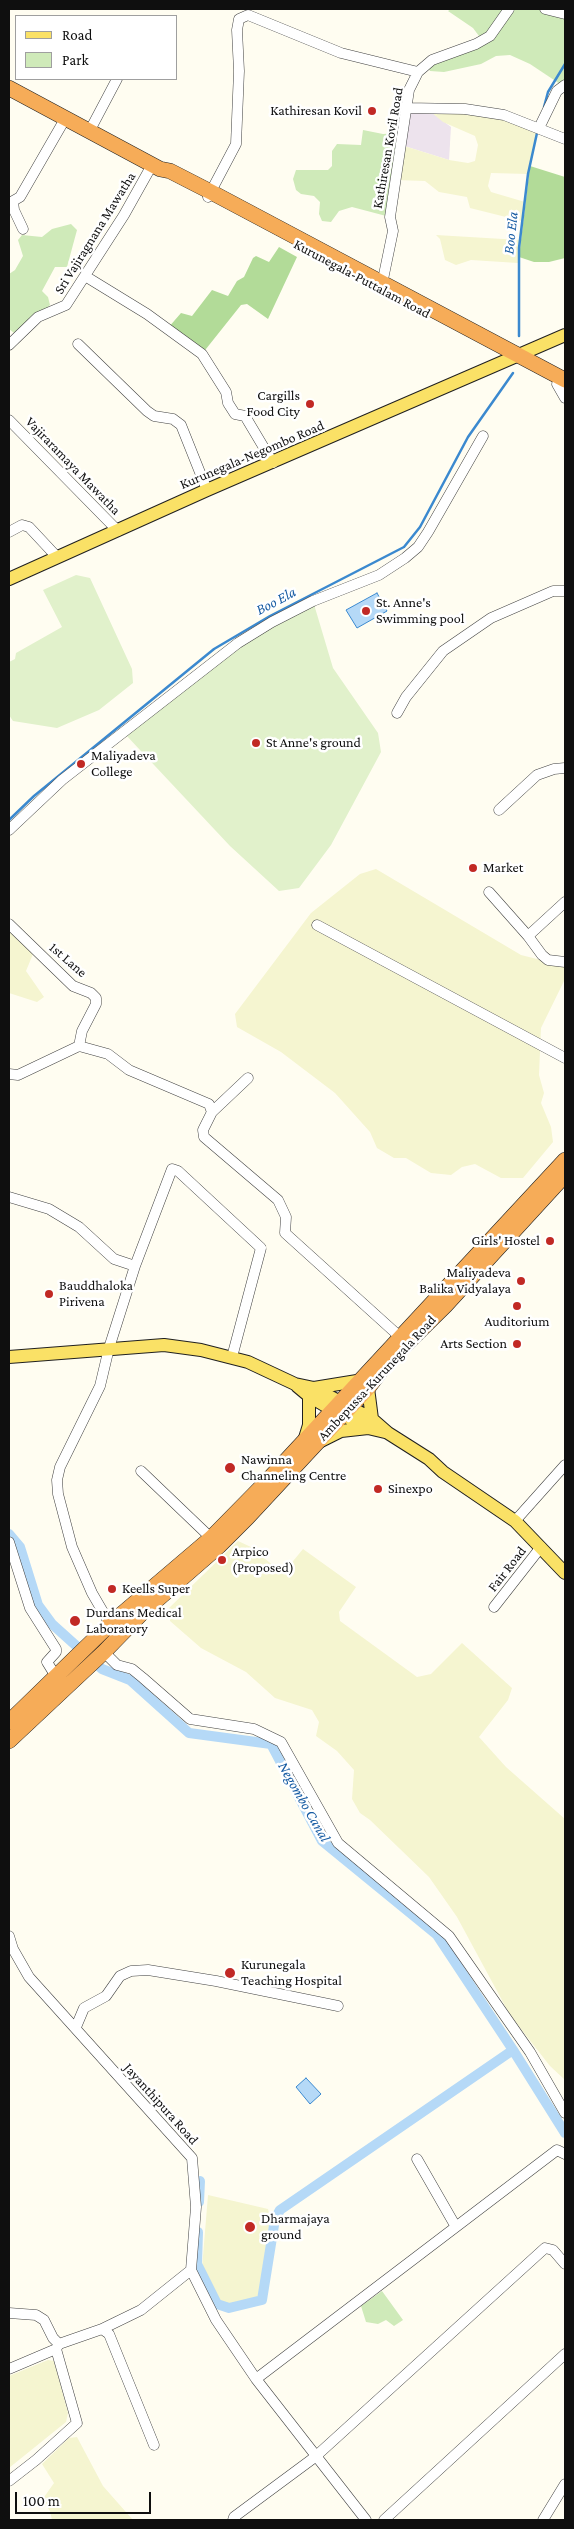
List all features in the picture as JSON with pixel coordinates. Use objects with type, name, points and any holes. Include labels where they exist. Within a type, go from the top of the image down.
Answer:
[{"type":"highway","name":"Kurunegala-Puttalam Road","points":[[9,88],[156,167],[167,177],[209,194],[562,384]]},
{"type":"highway","name":"Ambepussa-Kurunegala Road","points":[[362,1385],[399,1336],[565,1160]]},
{"type":"highway","name":"Ambepussa-Kurunegala Road","points":[[9,1741],[104,1652],[142,1613],[218,1546],[340,1408],[445,1306],[565,1175]]},
{"type":"highway","name":"Ambepussa-Kurunegala Road","points":[[9,1722],[55,1675],[110,1624],[211,1538],[311,1441]]},
{"type":"main road","name":"Kurunegala-Negombo Road","points":[[9,579],[207,490],[565,335]]},
{"type":"main road","points":[[9,1357],[164,1345],[232,1357],[312,1392],[388,1433],[429,1459],[443,1472],[515,1521],[565,1574]]},
{"type":"main road","points":[[312,1392],[362,1385],[370,1423]]},
{"type":"main road","points":[[312,1392],[309,1425],[311,1441],[370,1423]]},
{"type":"street","points":[[209,194],[236,144],[239,19],[248,15],[341,52],[418,72],[432,60],[476,44],[490,36],[509,9]]},
{"type":"street","points":[[546,9],[565,14]]},
{"type":"street","name":"Kathiresan Kovil Road","points":[[382,286],[394,231],[390,217],[409,90],[418,72]]},
{"type":"street","points":[[89,132],[116,80]]},
{"type":"street","points":[[539,128],[558,92],[565,85]]},
{"type":"street","points":[[406,108],[465,109],[504,115],[565,139]]},
{"type":"street","points":[[23,229],[14,210],[14,201],[20,196],[65,119]]},
{"type":"street","name":"Sri Vajiragnana Mawatha","points":[[9,345],[38,317],[66,305],[156,167]]},
{"type":"street","points":[[85,276],[147,314],[202,354],[226,392],[228,403],[235,414],[245,416],[273,463]]},
{"type":"street","points":[[9,328],[18,336]]},
{"type":"street","points":[[78,344],[147,411],[181,425],[207,490]]},
{"type":"street","points":[[562,384],[565,398]]},
{"type":"street","name":"Vajiraramaya Mawatha","points":[[9,420],[118,531]]},
{"type":"street","points":[[9,830],[62,780],[238,643],[272,622],[313,601],[379,575],[405,558],[423,540],[483,436]]},
{"type":"street","points":[[9,532],[22,526],[29,527],[57,557]]},
{"type":"street","points":[[397,713],[406,697],[443,651],[491,618],[553,591],[565,591]]},
{"type":"street","points":[[499,810],[537,775],[554,769],[565,768]]},
{"type":"street","points":[[489,892],[548,960],[565,962]]},
{"type":"street","points":[[528,936],[565,902]]},
{"type":"street","name":"1st Lane","points":[[9,924],[74,986],[91,993],[96,998],[96,1004],[82,1031],[79,1046]]},
{"type":"street","points":[[317,925],[565,1058]]},
{"type":"street","points":[[9,1074],[18,1075],[79,1046],[108,1054],[129,1070],[209,1104],[212,1112]]},
{"type":"street","points":[[248,1078],[212,1112],[203,1130],[204,1138],[278,1200],[286,1218],[285,1233],[399,1336]]},
{"type":"street","points":[[110,1624],[92,1593],[72,1547],[58,1494],[57,1480],[60,1467],[100,1386],[109,1348],[135,1266],[172,1169],[178,1171],[261,1248],[232,1357]]},
{"type":"street","points":[[9,1197],[49,1209],[80,1227],[114,1259],[135,1266]]},
{"type":"street","points":[[515,1521],[565,1465]]},
{"type":"street","points":[[141,1471],[211,1538]]},
{"type":"street","points":[[9,1542],[30,1608],[56,1649],[56,1652],[47,1662],[55,1675]]},
{"type":"street","name":"Fair Road","points":[[494,1608],[541,1547]]},
{"type":"street","points":[[104,1652],[117,1665],[132,1669],[144,1678],[190,1719],[254,1729],[281,1742],[338,1843],[449,1936],[530,2052],[565,2113]]},
{"type":"street","name":"Jayanthipura Road","points":[[9,1936],[13,1949],[29,1977],[192,2158],[196,2206],[191,2270]]},
{"type":"street","points":[[76,2027],[84,2008],[106,1996],[120,1976],[131,1971],[148,1970],[216,1981],[338,2006]]},
{"type":"street","points":[[256,2379],[557,2150],[565,2154]]},
{"type":"street","points":[[416,2160],[456,2227]]},
{"type":"street","points":[[233,2520],[315,2457],[544,2248],[553,2250],[565,2264]]},
{"type":"street","points":[[9,2369],[142,2310],[191,2270],[216,2320],[256,2379],[366,2520]]},
{"type":"street","points":[[9,2314],[36,2315],[44,2320],[58,2346],[77,2423],[9,2480]]},
{"type":"street","points":[[102,2329],[109,2334],[154,2446]]},
{"type":"street","points":[[384,2520],[565,2354]]},
{"type":"street","points":[[543,2520],[565,2484]]},
{"type":"shaded area","points":[[406,108],[426,108],[451,127],[449,160],[401,145]]},
{"type":"green space","points":[[451,9],[545,9],[565,14],[565,85],[563,86],[530,64],[510,55],[496,56],[481,64],[444,72],[430,71],[428,67],[482,40],[473,28],[448,11]]},
{"type":"green space","points":[[426,108],[504,115],[537,133],[528,174],[491,173],[488,186],[491,192],[525,202],[522,221],[470,208],[467,197],[439,192],[425,181],[395,180],[401,145],[449,160],[468,163],[475,161],[478,145],[475,136],[443,122]]},
{"type":"green space","points":[[363,130],[383,134],[403,133],[390,217],[352,207],[339,211],[331,222],[322,221],[319,214],[320,202],[314,196],[301,194],[296,190],[293,179],[296,170],[328,170],[332,166],[332,151],[337,144],[361,145]]},
{"type":"green space","points":[[530,166],[565,177],[565,258],[549,262],[534,262],[519,257]]},
{"type":"green space","points":[[71,224],[77,230],[67,267],[55,267],[42,291],[48,297],[50,305],[18,336],[9,329],[9,274],[15,270],[23,256],[18,240],[22,235],[42,237],[52,229]]},
{"type":"green space","points":[[436,235],[520,240],[518,263],[471,260],[456,265],[445,260],[440,239]]},
{"type":"green space","points":[[279,247],[297,257],[268,319],[247,304],[241,305],[202,354],[168,328],[181,313],[192,316],[212,290],[228,296],[237,281],[244,277],[253,258],[256,256],[269,262]]},
{"type":"green space","points":[[76,575],[90,578],[132,669],[133,683],[99,710],[57,728],[13,721],[9,715],[9,662],[15,659],[16,653],[62,627],[43,590]]},
{"type":"green space","name":"St Anne's ground","points":[[313,601],[333,668],[378,733],[381,752],[331,845],[299,888],[279,891],[230,846],[125,734],[208,665]]},
{"type":"green space","points":[[376,869],[521,955],[565,966],[565,979],[541,1028],[539,1075],[544,1093],[541,1103],[551,1127],[553,1142],[523,1178],[501,1178],[475,1164],[462,1167],[451,1175],[431,1173],[406,1158],[394,1158],[377,1148],[370,1132],[335,1093],[281,1052],[237,1027],[235,1014],[311,913],[360,874]]},
{"type":"green space","points":[[9,924],[35,949],[26,971],[44,997],[37,1002],[9,993]]},
{"type":"green space","points":[[238,1541],[251,1547],[276,1568],[289,1566],[303,1549],[356,1587],[339,1612],[340,1621],[417,1677],[431,1674],[462,1643],[512,1688],[508,1700],[479,1737],[506,1767],[565,1819],[565,2080],[550,2066],[510,2015],[457,1917],[429,1877],[370,1820],[360,1813],[352,1799],[354,1770],[337,1751],[316,1736],[319,1722],[312,1710],[275,1698],[246,1672],[201,1648],[170,1621],[169,1608]]},
{"type":"green space","points":[[208,2195],[268,2209],[270,2217],[261,2293],[257,2297],[230,2304],[220,2300],[202,2268]]},
{"type":"green space","points":[[382,2291],[403,2320],[394,2326],[386,2320],[378,2324],[366,2322],[361,2306]]},
{"type":"green space","points":[[48,2360],[54,2361],[68,2413],[66,2422],[9,2468],[9,2376]]},
{"type":"green space","points":[[77,2437],[103,2486],[133,2520],[52,2520],[50,2511],[42,2500],[54,2483],[42,2464],[69,2438]]},
{"type":"water","name":"St. Anne's Swimming pool","points":[[377,593],[387,611],[357,628],[346,610]]},
{"type":"water","points":[[306,2078],[321,2094],[310,2104],[296,2087]]},
{"type":"waterway","name":"Boo Ela","points":[[544,107],[548,92],[565,64]]},
{"type":"waterway","name":"Boo Ela","points":[[519,336],[519,248],[528,174],[537,133]]},
{"type":"waterway","name":"Boo Ela","points":[[9,820],[34,796],[214,649],[270,616],[404,547],[420,527],[468,437],[513,373]]},
{"type":"waterway","name":"Negombo Canal","points":[[9,1534],[20,1547],[38,1605],[52,1624],[102,1669],[130,1680],[189,1733],[271,1744],[322,1841],[437,1935],[565,2133]]},
{"type":"waterway","points":[[198,2232],[197,2264],[217,2304],[229,2308],[262,2300],[275,2219],[280,2210],[513,2050]]},
{"type":"waterway","points":[[199,2202],[200,2181]]},
{"type":"place","name":"Kathiresan Kovil","points":[[372,111]]},
{"type":"place","name":"Cargills Food City","points":[[310,404]]},
{"type":"place","name":"St. Anne's Swimming pool","points":[[366,611]]},
{"type":"place","name":"St Anne's ground","points":[[256,743]]},
{"type":"place","name":"Maliyadeva College","points":[[81,764]]},
{"type":"place","name":"Market","points":[[473,868]]},
{"type":"place","name":"Girls' Hostel","points":[[550,1241]]},
{"type":"place","name":"Maliyadeva Balika Vidyalaya","points":[[521,1281]]},
{"type":"place","name":"Bauddhaloka Pirivena","points":[[49,1294]]},
{"type":"place","name":"Auditorium","points":[[517,1306]]},
{"type":"place","name":"Arts Section","points":[[517,1344]]},
{"type":"place","name":"Nawinna Channeling Centre","points":[[230,1468]]},
{"type":"place","name":"Sinexpo","points":[[378,1489]]},
{"type":"place","name":"Arpico (Proposed)","points":[[222,1560]]},
{"type":"place","name":"Keells Super","points":[[112,1589]]},
{"type":"place","name":"Durdans Medical Laboratory","points":[[75,1621]]},
{"type":"place","name":"Kurunegala Teaching Hospital","points":[[230,1973]]},
{"type":"place","name":"Dharmajaya ground","points":[[250,2227]]}]
